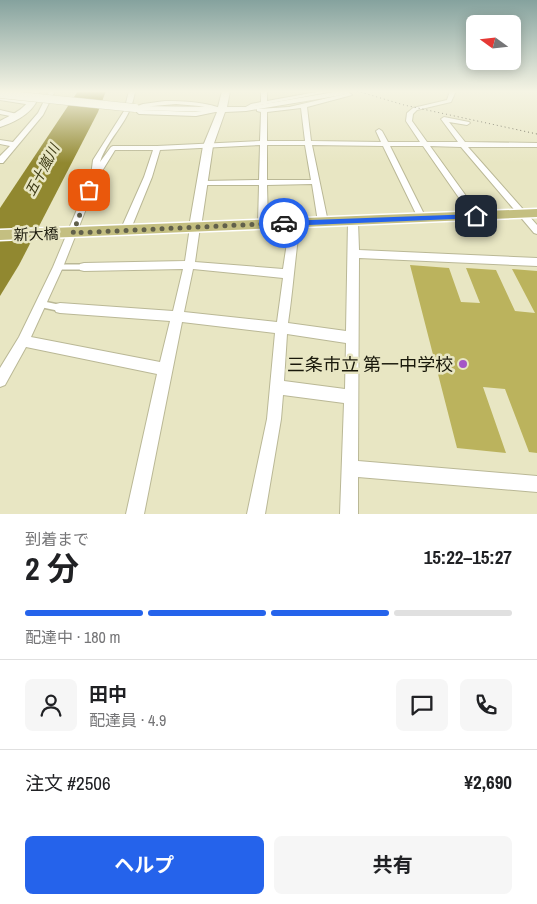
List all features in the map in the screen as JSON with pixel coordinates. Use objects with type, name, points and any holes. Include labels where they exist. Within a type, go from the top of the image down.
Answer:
[{"type":"main road","name":"新大橋","points":[[0,235],[530,214]]},
{"type":"street","points":[[2,123],[15,115]]},
{"type":"street","points":[[0,161],[12,144],[40,115]]},
{"type":"street","points":[[95,176],[94,166],[102,150],[125,115]]},
{"type":"street","points":[[135,514],[189,265],[208,146],[220,115]]},
{"type":"street","points":[[263,224],[264,115]]},
{"type":"street","points":[[305,115],[323,222]]},
{"type":"street","points":[[410,115],[410,121],[476,216]]},
{"type":"street","points":[[467,123],[444,119],[464,145],[530,214],[537,231]]},
{"type":"street","points":[[379,131],[422,218]]},
{"type":"street","points":[[0,142],[12,144]]},
{"type":"street","points":[[0,380],[23,341],[41,304],[95,176],[113,148],[263,143],[428,146],[537,145]]},
{"type":"street","points":[[125,231],[148,177],[157,148]]},
{"type":"street","points":[[203,183],[315,182]]},
{"type":"street","points":[[349,514],[353,221]]},
{"type":"street","points":[[256,514],[274,419],[282,327],[295,223]]},
{"type":"street","points":[[354,254],[537,262]]},
{"type":"street","points":[[84,267],[189,265],[288,274]]},
{"type":"street","points":[[60,308],[178,315],[282,327],[352,338]]},
{"type":"street","points":[[23,341],[165,369]]},
{"type":"street","points":[[277,387],[352,397]]},
{"type":"street","points":[[350,468],[537,484]]},
{"type":"lane","points":[[58,267],[84,267]]},
{"type":"lane","points":[[41,304],[60,308]]},
{"type":"water","name":"五十嵐川","points":[[62,115],[96,115],[19,265],[0,296],[0,208]]},
{"type":"building","points":[[410,265],[449,268],[461,302],[480,303],[466,268],[496,270],[515,311],[535,313],[512,269],[537,271],[537,453],[529,452],[505,389],[483,387],[506,453],[457,448]]},
{"type":"railway","points":[[450,115],[537,134]]},
{"type":"way so far","points":[[89,190],[73,233],[284,223]]},
{"type":"place","name":"三条市立 第一中学校","points":[[463,364]]},
{"type":"route","points":[[284,223],[476,216]]}]
